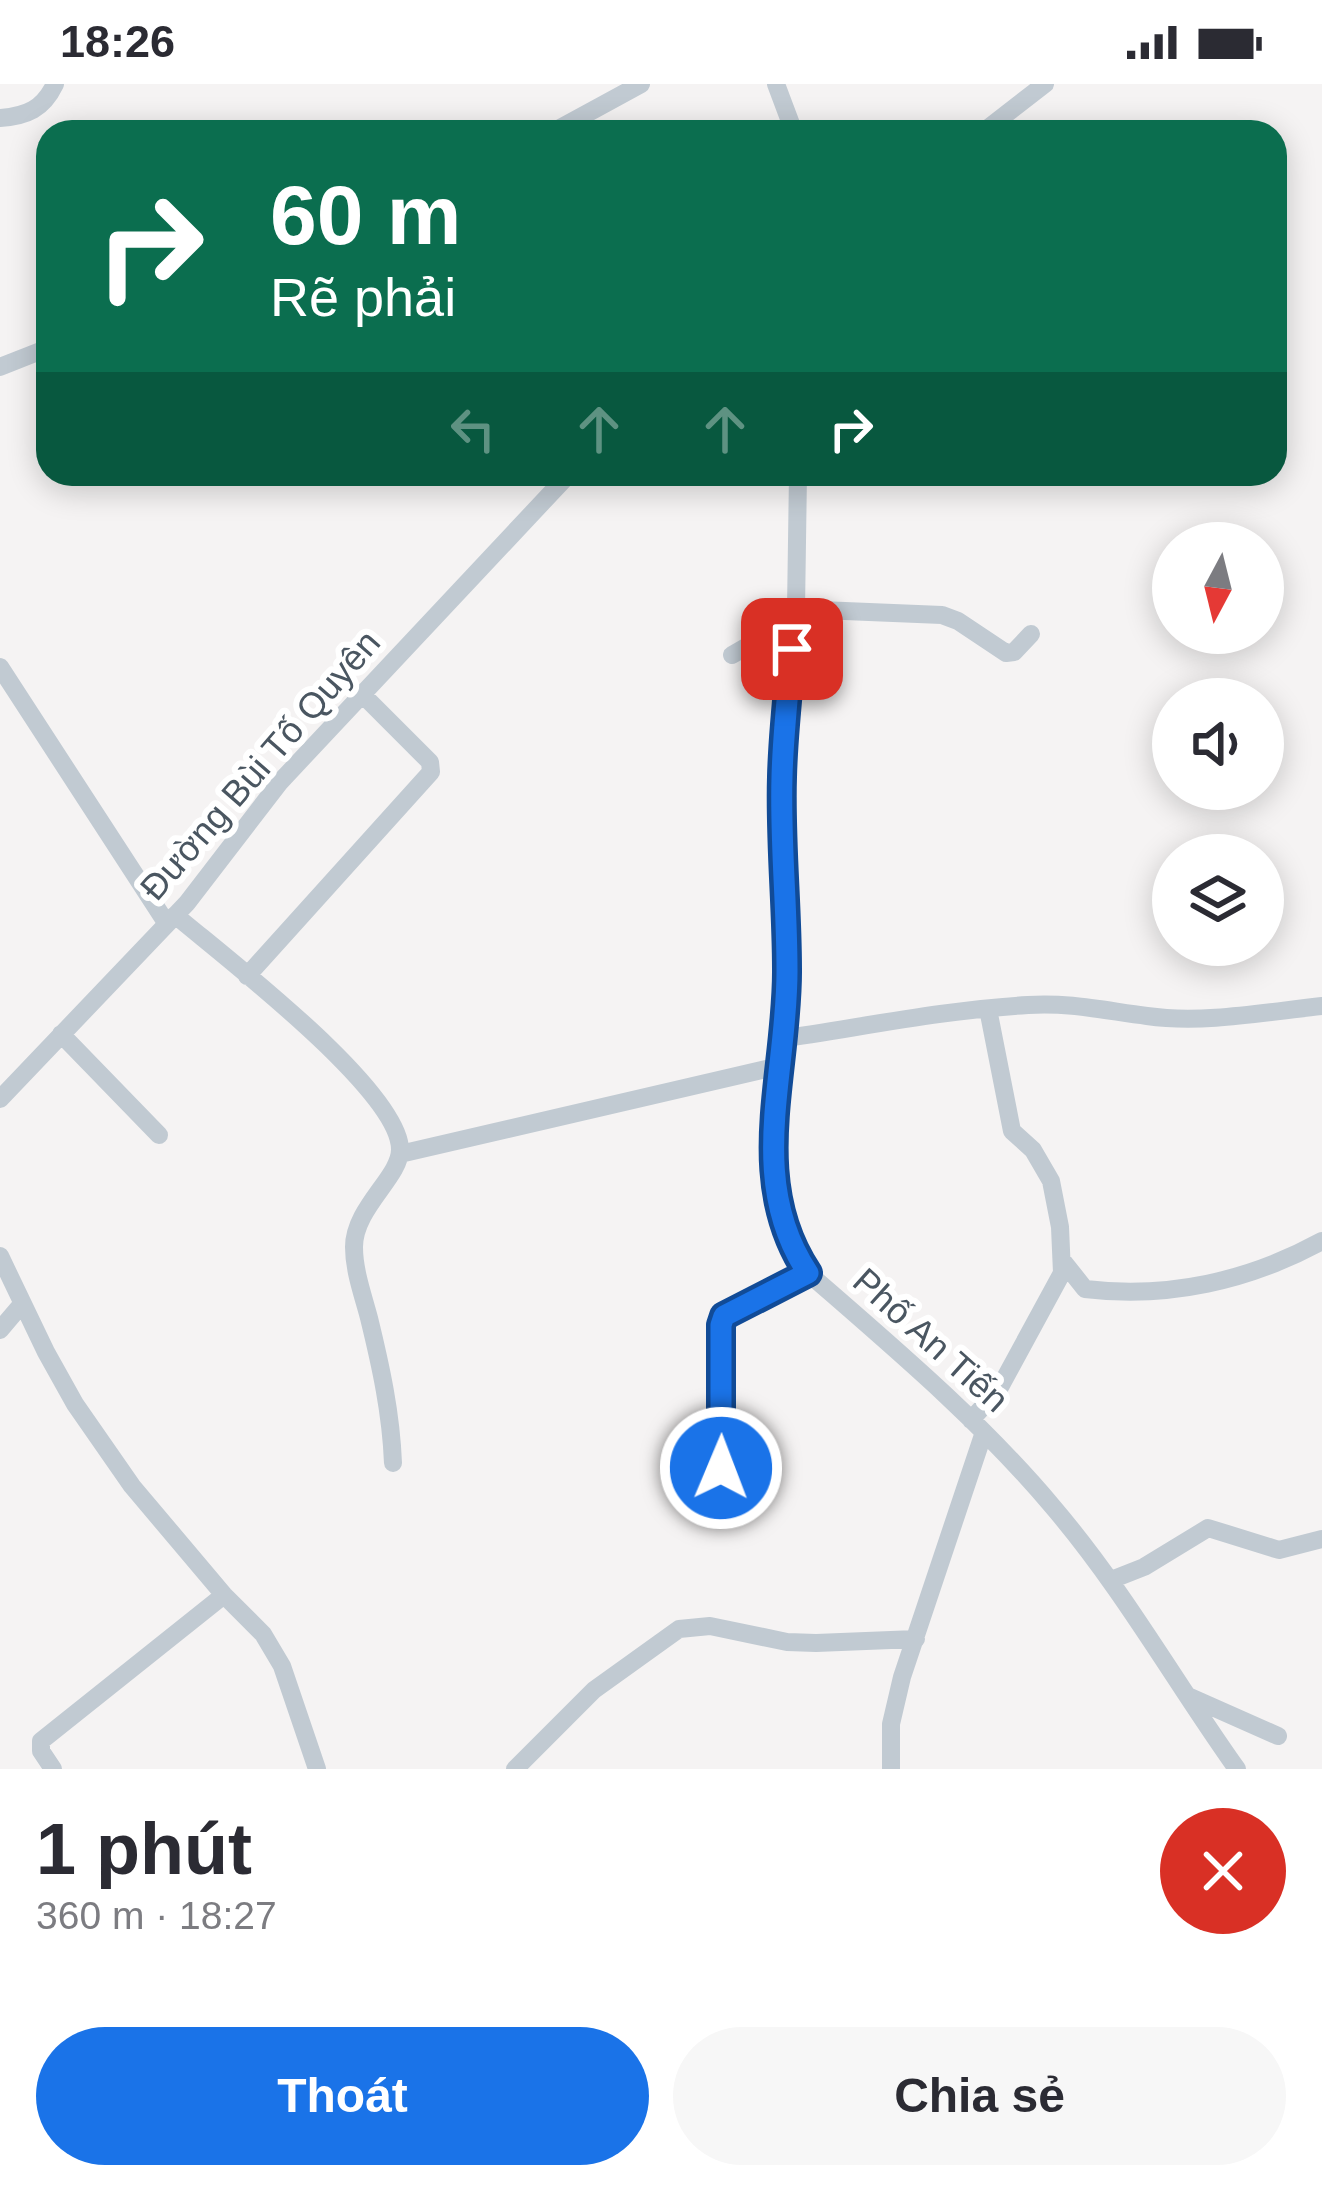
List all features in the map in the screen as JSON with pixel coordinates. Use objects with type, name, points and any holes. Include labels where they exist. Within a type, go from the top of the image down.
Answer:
[{"type":"street","points":[[0,118],[32,112],[55,84]]},
{"type":"street","points":[[575,120],[641,84]]},
{"type":"street","points":[[776,84],[790,120]]},
{"type":"street","points":[[999,120],[1045,84]]},
{"type":"street","points":[[1012,110],[1013,120]]},
{"type":"street","points":[[0,367],[36,353]]},
{"type":"street","name":"Đường Bùi Tố Quyên","points":[[0,1099],[171,920],[280,782],[558,486]]},
{"type":"street","name":"Phố An Tiến","points":[[798,486],[796,614],[782,775],[788,976],[774,1098],[775,1182],[789,1241],[808,1273],[978,1426],[1053,1507],[1111,1580],[1238,1769]]},
{"type":"street","points":[[732,655],[796,614],[942,615],[1006,653],[1014,652],[1031,634]]},
{"type":"street","points":[[0,667],[171,920],[248,976],[334,1052],[376,1100],[394,1128],[400,1154]]},
{"type":"street","points":[[248,976],[431,772],[430,762],[362,694]]},
{"type":"street","points":[[780,1039],[910,1017],[1030,1005],[1194,1017],[1322,1006]]},
{"type":"street","points":[[891,1769],[891,1724],[978,1426],[1062,1274],[1051,1181],[1033,1150],[1012,1131],[988,1009]]},
{"type":"street","points":[[61,1034],[159,1135]]},
{"type":"street","points":[[393,1462],[387,1396],[353,1242],[363,1213],[400,1154],[778,1066]]},
{"type":"street","points":[[1061,1260],[1085,1288],[1119,1293],[1229,1280],[1280,1264],[1322,1241]]},
{"type":"street","points":[[0,1256],[75,1404],[132,1486],[263,1634],[282,1666],[317,1769]]},
{"type":"street","points":[[691,1470],[717,1472],[722,1462],[724,1316],[808,1273]]},
{"type":"street","points":[[0,1330],[22,1304]]},
{"type":"street","points":[[1111,1580],[1144,1567],[1208,1528],[1280,1550],[1322,1539]]},
{"type":"street","points":[[53,1769],[41,1742],[224,1595]]},
{"type":"street","points":[[514,1769],[594,1690],[680,1630],[710,1626],[787,1642],[916,1639]]},
{"type":"street","points":[[1189,1696],[1278,1736]]},
{"type":"route","points":[[721,1468],[724,1316],[808,1273],[780,1215],[773,1142],[788,976],[782,775],[792,649]]}]
